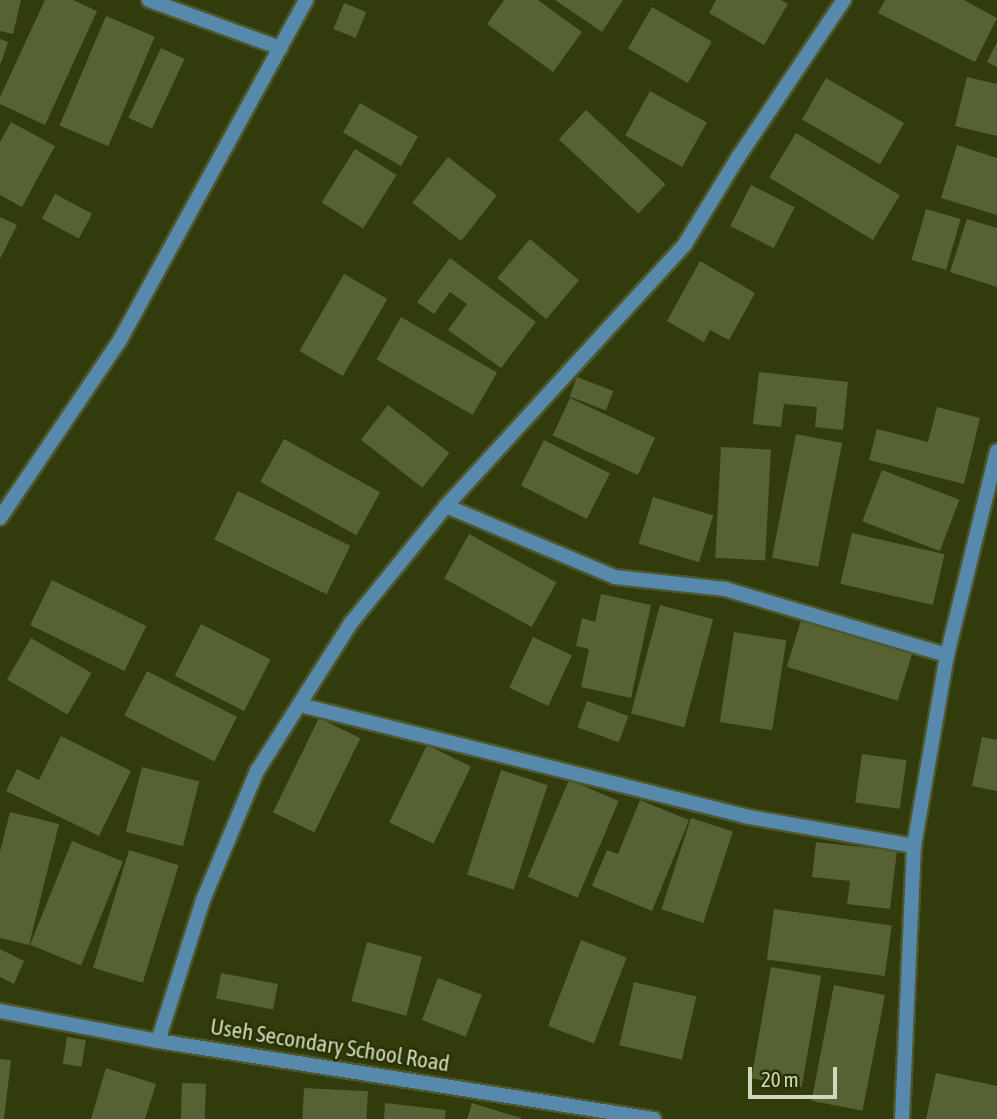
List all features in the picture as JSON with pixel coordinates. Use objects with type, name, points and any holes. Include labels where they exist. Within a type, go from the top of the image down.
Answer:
[{"type":"street","points":[[149,0],[281,48]]},
{"type":"street","points":[[0,518],[120,340],[306,0]]},
{"type":"street","points":[[158,1041],[203,900],[257,771],[351,623],[446,506],[685,244],[739,156],[844,0]]},
{"type":"street","points":[[902,1119],[914,846],[947,655],[997,451]]},
{"type":"street","points":[[446,506],[615,577],[726,589],[947,655]]},
{"type":"street","points":[[300,705],[744,816],[914,846]]},
{"type":"street","name":"Useh Secondary School Road","points":[[0,1011],[158,1041],[653,1119]]},
{"type":"building","points":[[0,0],[21,0],[13,34],[0,31]]},
{"type":"building","points":[[45,0],[73,0],[97,11],[45,125],[0,104],[0,97]]},
{"type":"building","points":[[504,0],[538,0],[582,32],[553,72],[487,24]]},
{"type":"building","points":[[555,0],[623,0],[602,32]]},
{"type":"building","points":[[716,0],[781,0],[788,4],[764,45],[709,13]]},
{"type":"building","points":[[885,0],[964,0],[997,18],[975,62],[878,13]]},
{"type":"building","points":[[344,3],[366,12],[356,38],[334,29]]},
{"type":"building","points":[[652,7],[712,42],[688,83],[628,49]]},
{"type":"building","points":[[106,16],[155,37],[108,146],[60,126]]},
{"type":"building","points":[[0,39],[8,42],[1,63],[0,63]]},
{"type":"building","points":[[997,42],[997,67],[987,62]]},
{"type":"building","points":[[161,48],[185,59],[152,129],[128,118]]},
{"type":"building","points":[[967,77],[997,84],[997,136],[955,126]]},
{"type":"building","points":[[826,78],[904,123],[880,165],[802,120]]},
{"type":"building","points":[[650,91],[707,123],[682,167],[625,136]]},
{"type":"building","points":[[360,103],[418,136],[401,166],[343,132]]},
{"type":"building","points":[[586,110],[666,184],[638,214],[559,139]]},
{"type":"building","points":[[11,122],[55,146],[22,207],[0,195],[0,142]]},
{"type":"building","points":[[796,133],[900,195],[873,240],[769,178]]},
{"type":"building","points":[[957,145],[997,158],[997,215],[941,198]]},
{"type":"building","points":[[355,149],[397,175],[363,228],[322,202]]},
{"type":"building","points":[[448,157],[497,195],[461,241],[412,203]]},
{"type":"building","points":[[751,185],[795,207],[774,248],[730,226]]},
{"type":"building","points":[[55,194],[92,214],[79,238],[42,219]]},
{"type":"building","points":[[926,209],[961,219],[946,270],[911,260]]},
{"type":"building","points":[[0,217],[17,225],[0,259]]},
{"type":"building","points":[[967,219],[997,228],[997,287],[950,272]]},
{"type":"building","points":[[530,239],[579,280],[546,319],[497,278]]},
{"type":"building","points":[[450,258],[536,322],[501,368],[448,330],[467,304],[450,292],[434,314],[417,302]]},
{"type":"building","points":[[700,261],[755,293],[729,340],[710,330],[704,342],[667,321]]},
{"type":"building","points":[[344,274],[387,299],[343,376],[300,351]]},
{"type":"building","points":[[401,317],[497,372],[473,415],[376,359]]},
{"type":"building","points":[[759,372],[848,382],[843,430],[815,427],[817,407],[784,404],[781,427],[753,424]]},
{"type":"building","points":[[577,377],[613,391],[606,411],[569,397]]},
{"type":"building","points":[[570,398],[655,438],[638,475],[553,435]]},
{"type":"building","points":[[388,405],[449,453],[422,488],[361,440]]},
{"type":"building","points":[[937,407],[980,418],[964,484],[869,460],[877,429],[928,442]]},
{"type":"building","points":[[796,434],[842,443],[818,567],[772,558]]},
{"type":"building","points":[[284,439],[380,492],[356,535],[260,482]]},
{"type":"building","points":[[544,440],[610,474],[587,519],[521,485]]},
{"type":"building","points":[[721,447],[771,450],[765,560],[715,558]]},
{"type":"building","points":[[882,470],[959,500],[940,551],[862,521]]},
{"type":"building","points":[[238,491],[350,546],[327,594],[214,540]]},
{"type":"building","points":[[653,497],[713,515],[699,562],[639,544]]},
{"type":"building","points":[[852,533],[945,554],[933,605],[840,584]]},
{"type":"building","points":[[469,534],[556,582],[532,627],[444,579]]},
{"type":"building","points":[[52,580],[146,626],[124,671],[30,625]]},
{"type":"building","points":[[601,594],[651,605],[631,698],[581,687],[589,649],[576,646],[582,618],[595,622]]},
{"type":"building","points":[[660,605],[713,619],[684,727],[631,713]]},
{"type":"building","points":[[802,617],[913,651],[898,701],[787,667]]},
{"type":"building","points":[[201,624],[270,659],[244,711],[175,676]]},
{"type":"building","points":[[734,632],[786,640],[772,730],[720,722]]},
{"type":"building","points":[[533,637],[572,655],[548,706],[509,688]]},
{"type":"building","points":[[31,638],[92,673],[68,715],[7,680]]},
{"type":"building","points":[[147,671],[237,717],[214,761],[124,716]]},
{"type":"building","points":[[587,701],[628,716],[619,742],[577,727]]},
{"type":"building","points":[[319,718],[360,738],[314,833],[273,812]]},
{"type":"building","points":[[61,736],[131,771],[99,836],[6,791],[17,769],[39,780]]},
{"type":"building","points":[[982,737],[997,740],[997,791],[972,786]]},
{"type":"building","points":[[427,745],[471,766],[433,844],[389,822]]},
{"type":"building","points":[[862,754],[907,760],[900,809],[855,803]]},
{"type":"building","points":[[142,767],[199,781],[183,846],[126,832]]},
{"type":"building","points":[[501,770],[548,785],[514,890],[467,875]]},
{"type":"building","points":[[569,780],[619,801],[578,898],[528,877]]},
{"type":"building","points":[[640,800],[689,820],[652,911],[592,886],[607,850],[618,854]]},
{"type":"building","points":[[10,812],[59,824],[29,945],[0,938],[0,852]]},
{"type":"building","points":[[691,818],[733,832],[703,923],[661,909]]},
{"type":"building","points":[[72,841],[123,862],[81,965],[30,945]]},
{"type":"building","points":[[816,842],[897,851],[890,909],[847,904],[850,881],[812,877]]},
{"type":"building","points":[[129,850],[179,865],[143,983],[93,968]]},
{"type":"building","points":[[774,909],[892,926],[885,976],[767,960]]},
{"type":"building","points":[[581,940],[627,958],[594,1043],[548,1026]]},
{"type":"building","points":[[367,942],[422,957],[406,1016],[351,1001]]},
{"type":"building","points":[[0,949],[24,961],[14,984],[0,977]]},
{"type":"building","points":[[771,967],[821,976],[802,1087],[751,1078]]},
{"type":"building","points":[[221,973],[278,984],[273,1010],[216,999]]},
{"type":"building","points":[[438,978],[482,995],[466,1037],[422,1020]]},
{"type":"building","points":[[634,982],[696,996],[682,1060],[619,1045]]},
{"type":"building","points":[[834,985],[885,995],[863,1111],[811,1101]]},
{"type":"building","points":[[67,1037],[86,1040],[82,1067],[63,1064]]},
{"type":"building","points":[[0,1059],[11,1060],[4,1119],[0,1119]]},
{"type":"building","points":[[106,1068],[156,1084],[145,1119],[91,1119]]},
{"type":"building","points":[[936,1073],[997,1086],[997,1119],[926,1119]]},
{"type":"building","points":[[182,1083],[206,1084],[205,1119],[181,1119]]},
{"type":"building","points":[[304,1088],[368,1091],[366,1119],[302,1119]]},
{"type":"building","points":[[385,1103],[446,1110],[445,1119],[384,1119]]},
{"type":"building","points":[[472,1103],[521,1118],[521,1119],[467,1119]]}]
